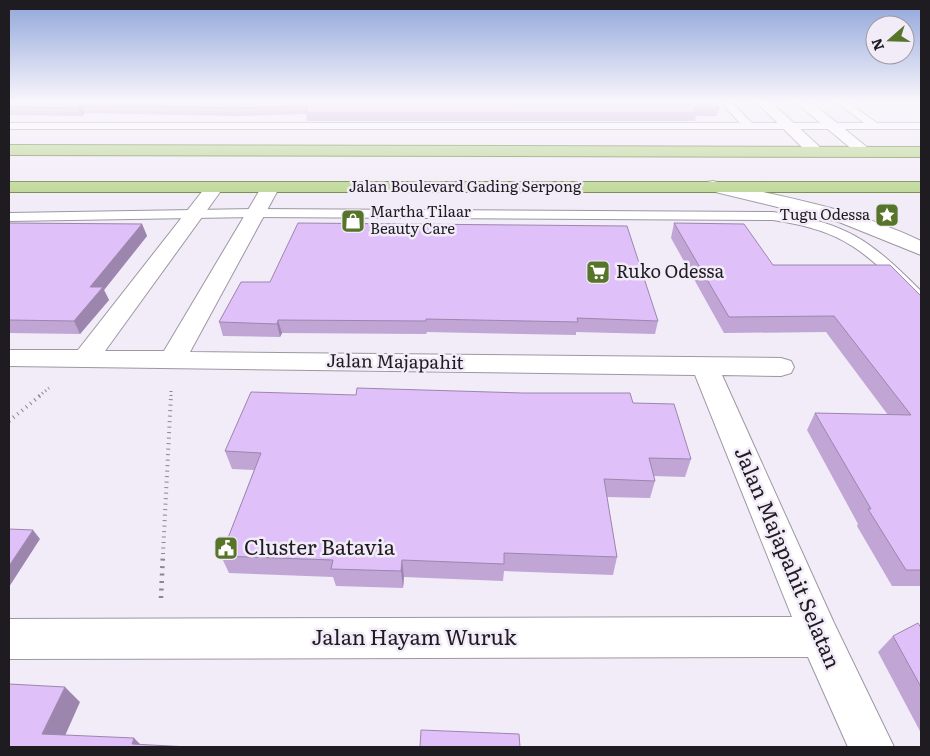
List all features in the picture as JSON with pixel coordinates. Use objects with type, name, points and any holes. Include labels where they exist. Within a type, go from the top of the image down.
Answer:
[{"type":"main road","points":[[9,150],[921,152]]},
{"type":"main road","points":[[61,187],[135,178],[159,169],[160,160],[103,150]]},
{"type":"main road","name":"Jalan Boulevard Gading Serpong","points":[[9,187],[921,187]]},
{"type":"street","points":[[800,136],[816,152]]},
{"type":"street","points":[[846,136],[865,152]]},
{"type":"street","points":[[712,186],[867,223],[897,235],[921,249]]},
{"type":"street","points":[[86,358],[214,188]]},
{"type":"street","points":[[173,359],[270,188]]},
{"type":"street","name":"Jalan Majapahit","points":[[9,358],[781,367]]},
{"type":"street","name":"Jalan Majapahit Selatan","points":[[705,367],[820,637],[871,747]]},
{"type":"street","name":"Jalan Hayam Wuruk","points":[[9,639],[820,637]]},
{"type":"lane","points":[[9,217],[255,213],[773,216],[806,220],[846,234],[872,250],[921,300]]},
{"type":"path","points":[[159,639],[173,359]]},
{"type":"building","points":[[9,223],[142,224],[90,287],[103,287],[74,321],[9,320]]},
{"type":"building","points":[[298,223],[627,226],[658,321],[577,318],[578,322],[426,319],[426,321],[278,320],[277,324],[219,322],[241,282],[270,282]]},
{"type":"building","points":[[674,223],[744,224],[773,265],[890,265],[921,296],[921,570],[906,570],[868,509],[871,509],[815,413],[911,415],[834,316],[729,317]]},
{"type":"building","points":[[357,388],[523,393],[630,393],[633,403],[674,404],[691,459],[649,458],[655,481],[604,479],[617,557],[504,553],[504,564],[402,560],[401,571],[331,569],[333,560],[221,556],[261,453],[225,451],[251,392],[356,395]]},
{"type":"building","points":[[9,529],[33,530],[9,566]]},
{"type":"building","points":[[918,623],[921,628],[921,687],[893,636]]},
{"type":"building","points":[[9,684],[65,687],[42,734],[134,738],[132,744],[189,747],[9,747]]},
{"type":"building","points":[[421,730],[519,734],[520,747],[420,747]]},
{"type":"place","name":"Tugu Odessa","points":[[887,215]]},
{"type":"place","name":"Martha Tilaar Beauty Care","points":[[353,221]]},
{"type":"place","name":"Ruko Odessa","points":[[598,272]]},
{"type":"place","name":"Cluster Batavia","points":[[226,548]]}]
